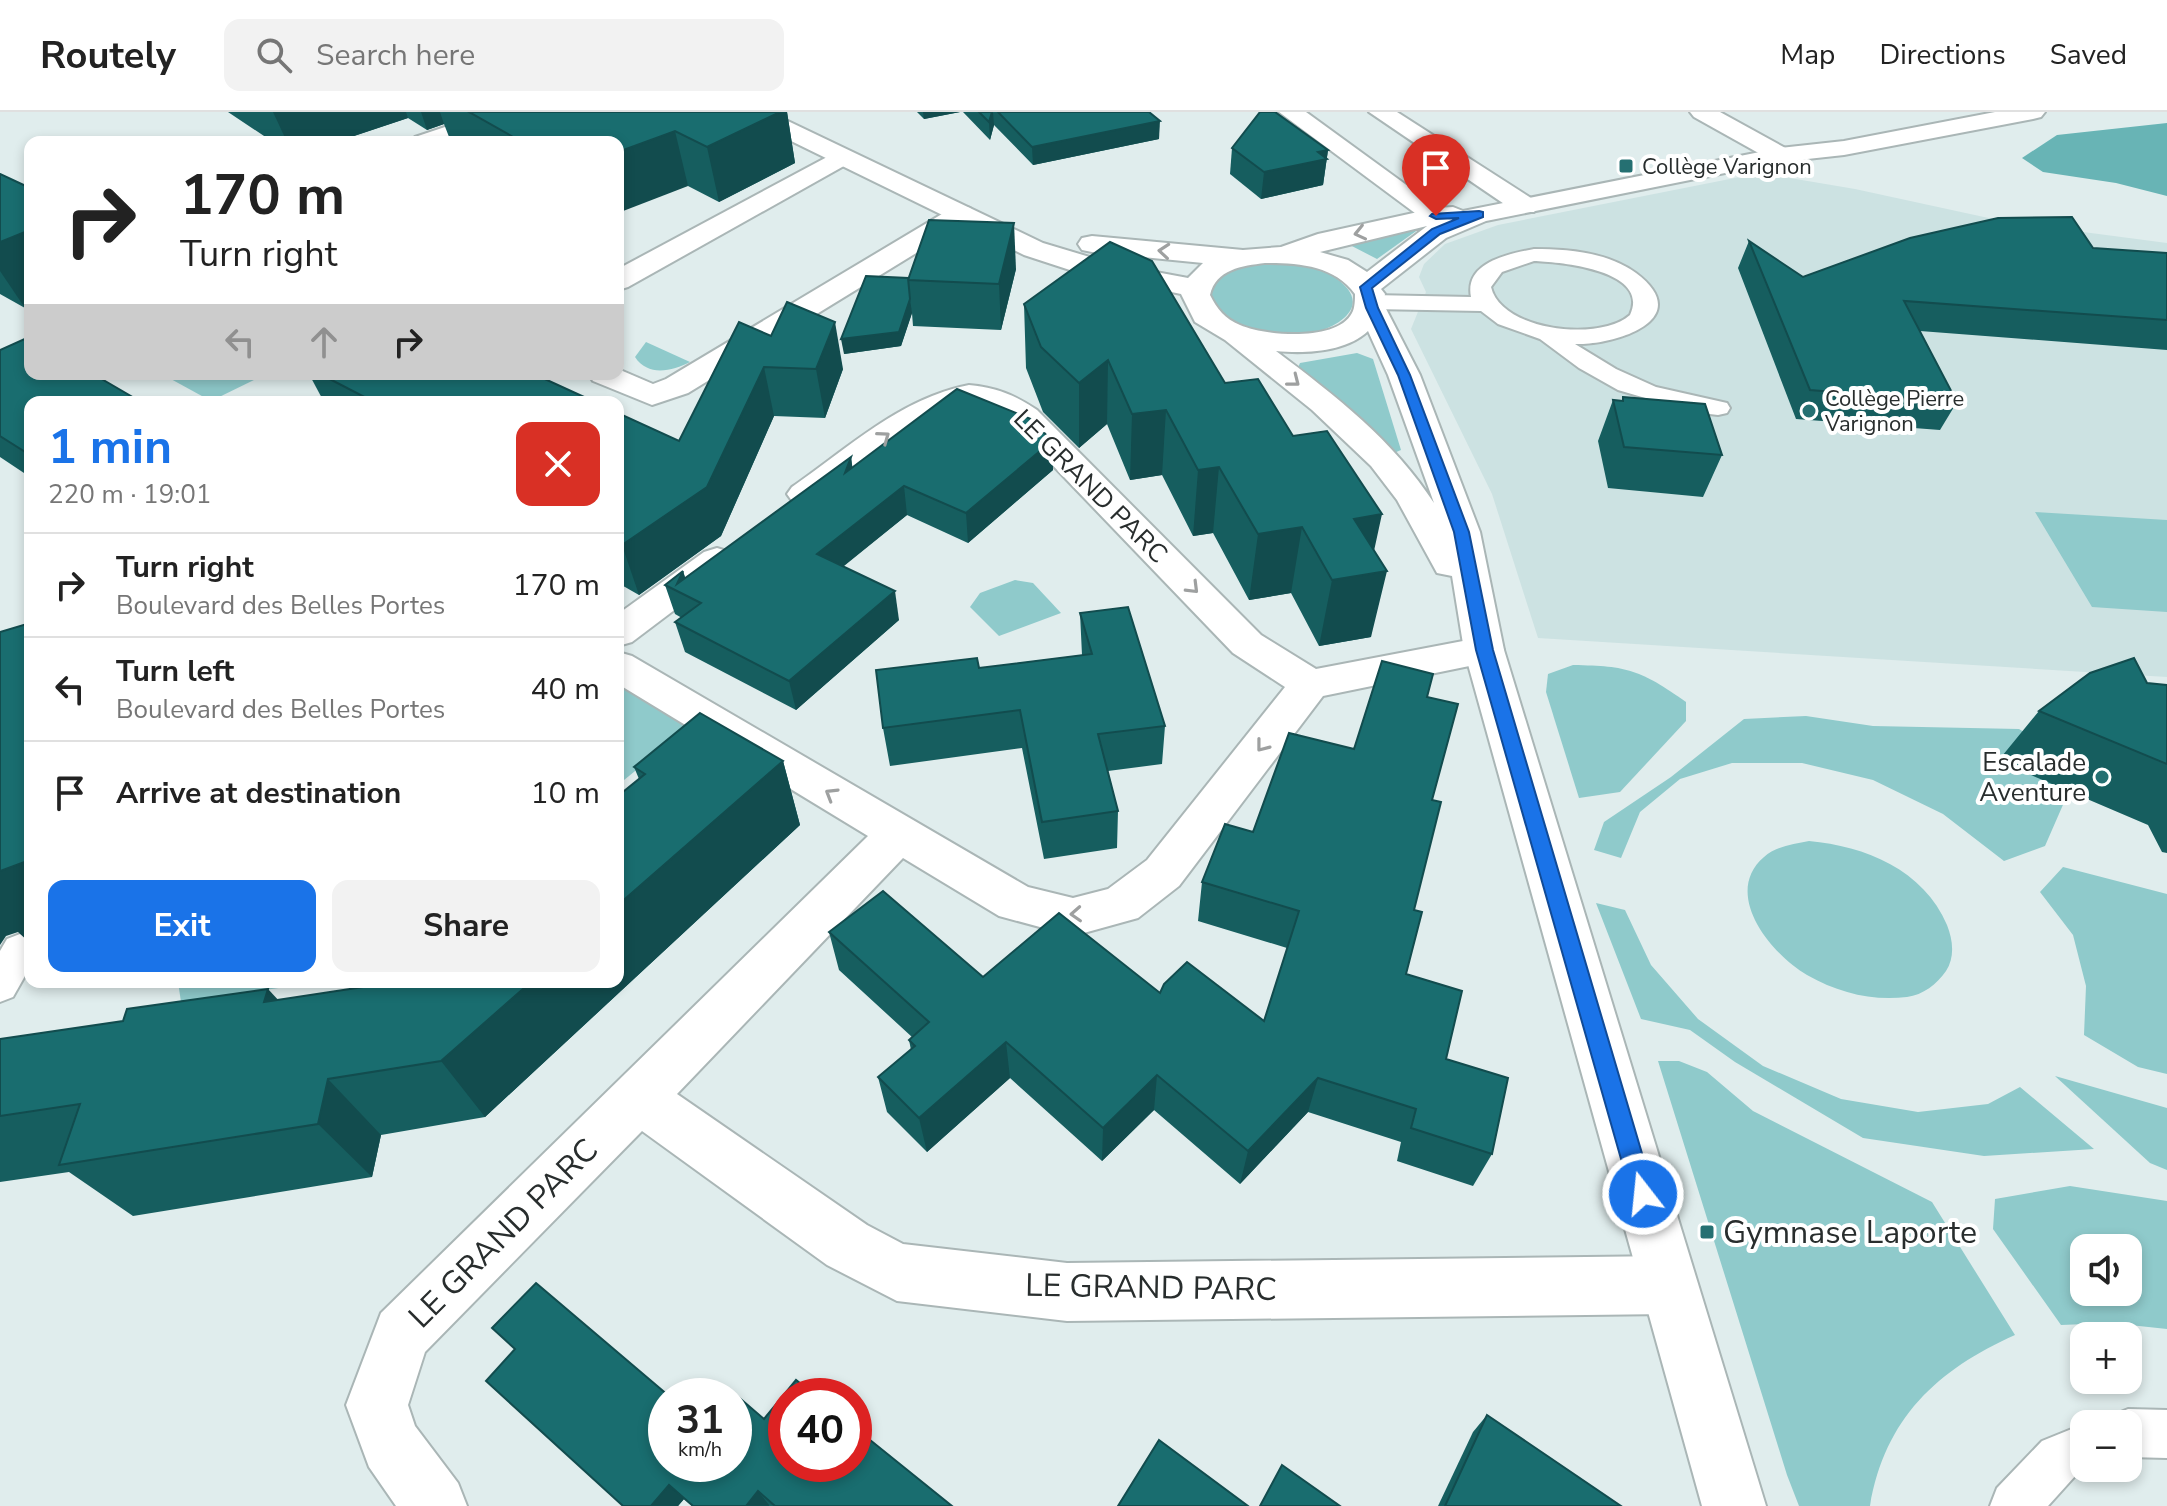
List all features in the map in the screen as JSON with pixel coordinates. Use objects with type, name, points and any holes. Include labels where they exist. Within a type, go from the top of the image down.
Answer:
[{"type":"street","points":[[442,136],[514,112]]},
{"type":"street","points":[[750,112],[972,219],[1015,243],[1062,261],[1112,274],[1196,288]]},
{"type":"street","points":[[1291,112],[1436,216]]},
{"type":"street","points":[[1381,112],[1525,206]]},
{"type":"street","points":[[1702,112],[1780,155]]},
{"type":"street","points":[[1844,148],[1911,124],[1972,112]]},
{"type":"street","points":[[1283,255],[1328,240],[1436,216],[1479,214],[1525,206],[1780,155],[1844,148],[2033,112]]},
{"type":"street","points":[[624,278],[842,157]]},
{"type":"street","points":[[1233,333],[1275,343],[1320,342],[1359,326],[1370,299],[1436,232],[1479,214]]},
{"type":"street","points":[[618,380],[652,395],[677,386],[917,240],[972,219],[1075,242],[1242,258],[1283,255],[1339,267],[1370,299],[1404,375],[1462,532],[1480,632],[1734,1506]]},
{"type":"street","points":[[1242,258],[1211,270],[1196,288],[1196,302],[1205,316],[1233,333],[1344,420],[1400,478],[1433,532],[1480,632]]},
{"type":"street","name":"LE GRAND PARC","points":[[784,510],[930,404],[967,394],[999,398],[1025,417],[1247,644],[1310,684]]},
{"type":"street","points":[[624,629],[746,538]]},
{"type":"street","points":[[624,670],[1016,903],[1073,917],[1121,905],[1163,873],[1310,684],[1480,632]]},
{"type":"street","name":"LE GRAND PARC","points":[[435,1506],[391,1445],[377,1405],[402,1334],[898,834]]},
{"type":"street","name":"LE GRAND PARC","points":[[639,1098],[847,1245],[897,1272],[1067,1292],[1669,1285]]},
{"type":"lane","points":[[1534,255],[1574,258],[1612,269],[1631,280],[1644,294],[1646,307],[1641,320],[1626,329],[1603,336],[1548,334],[1511,321],[1486,304],[1479,290],[1482,277],[1502,262],[1534,255]]},
{"type":"lane","points":[[1370,299],[1486,304]]},
{"type":"lane","points":[[1548,334],[1593,369],[1634,390],[1686,404],[1718,408]]},
{"type":"lane","points":[[0,986],[20,950]]},
{"type":"lane","points":[[2142,1433],[2167,1434]]},
{"type":"lane","points":[[2015,1506],[2059,1458],[2070,1454]]},
{"type":"shaded area","points":[[2167,123],[2167,196],[2116,183],[2043,172],[2022,158],[2057,135]]},
{"type":"shaded area","name":"Collège Pierre Varignon","points":[[1760,173],[1855,189],[2007,222],[2167,243],[2167,677],[1538,638],[1492,494],[1411,329],[1426,292],[1419,277],[1424,264],[1445,244],[1498,225]]},
{"type":"shaded area","points":[[1426,224],[1377,259],[1346,243]]},
{"type":"shaded area","points":[[1259,261],[1290,262],[1326,272],[1350,292],[1353,300],[1351,309],[1332,326],[1302,335],[1269,334],[1238,326],[1220,314],[1206,295],[1220,273]]},
{"type":"shaded area","points":[[646,342],[690,362],[668,370],[653,370],[635,357]]},
{"type":"shaded area","points":[[1357,353],[1373,359],[1401,450],[1394,453],[1362,418],[1297,370],[1300,363]]},
{"type":"shaded area","points":[[173,380],[254,380],[221,396],[202,396]]},
{"type":"shaded area","points":[[2035,512],[2167,520],[2167,612],[2092,607]]},
{"type":"shaded area","points":[[1015,580],[1033,583],[1061,613],[999,636],[970,607],[980,593]]},
{"type":"shaded area","points":[[1573,665],[1633,672],[1645,676],[1686,702],[1686,721],[1620,792],[1579,798],[1546,692],[1548,674]]},
{"type":"shaded area","points":[[624,688],[690,726],[624,780]]},
{"type":"shaded area","points":[[1806,716],[1873,726],[2019,729],[2029,735],[2069,791],[2045,846],[2004,861],[1943,814],[1873,780],[1802,763],[1732,763],[1680,779],[1640,812],[1621,858],[1594,850],[1604,822],[1671,777],[1744,719]]},
{"type":"shaded area","points":[[1809,841],[1851,848],[1871,855],[1890,864],[1924,889],[1937,906],[1952,942],[1949,966],[1934,984],[1919,994],[1907,997],[1881,998],[1856,994],[1831,987],[1807,975],[1779,953],[1756,922],[1749,905],[1748,888],[1752,872],[1774,850]]},
{"type":"shaded area","points":[[2063,867],[2167,894],[2167,1074],[2138,1067],[2084,1035],[2086,986],[2073,935],[2040,892]]},
{"type":"shaded area","points":[[1596,903],[1625,910],[1651,965],[1698,1019],[1763,1066],[1841,1099],[1918,1112],[1988,1104],[2020,1087],[2094,1149],[1984,1156],[1863,1138],[1735,1062],[1690,1030],[1641,1019]]},
{"type":"shaded area","points":[[179,988],[279,988],[181,1002]]},
{"type":"shaded area","points":[[1658,1061],[1679,1061],[1707,1072],[1753,1111],[1932,1202],[2015,1335],[1962,1364],[1919,1401],[1888,1447],[1870,1506],[1799,1506]]},
{"type":"shaded area","points":[[2055,1076],[2167,1108],[2167,1170],[2150,1163]]},
{"type":"shaded area","points":[[2070,1186],[2167,1201],[2167,1329],[2142,1326],[2142,1322],[2070,1322],[2070,1325],[2061,1325],[1993,1229],[1995,1199]]},
{"type":"building","points":[[469,112],[780,112],[707,147],[675,131],[624,150],[624,136],[511,136]]},
{"type":"building","points":[[979,112],[992,112],[989,122]]},
{"type":"building","points":[[998,112],[1149,112],[1160,121],[1032,147]]},
{"type":"building","points":[[1260,112],[1275,112],[1328,150],[1318,152],[1327,159],[1264,172],[1232,148]]},
{"type":"building","points":[[0,174],[24,185],[24,232],[0,242]]},
{"type":"building","points":[[2072,217],[2093,248],[2167,253],[2167,320],[1904,301],[1957,402],[1810,390],[1749,241],[1803,277],[1910,238],[1998,218]]},
{"type":"building","points":[[929,220],[1014,223],[999,284],[908,280]]},
{"type":"building","points":[[1110,242],[1152,261],[1225,383],[1258,379],[1293,436],[1327,431],[1382,514],[1354,519],[1387,571],[1332,580],[1302,527],[1258,534],[1219,467],[1198,470],[1166,410],[1132,414],[1108,360],[1079,383],[1041,347],[1024,304]]},
{"type":"building","points":[[866,276],[908,278],[910,299],[899,332],[841,339]]},
{"type":"building","points":[[787,302],[835,322],[816,369],[764,367],[707,487],[624,544],[624,416],[679,441],[739,322],[771,336]]},
{"type":"building","points":[[24,339],[24,380],[103,380],[131,396],[24,396],[24,451],[0,436],[0,350]]},
{"type":"building","points":[[332,380],[547,380],[582,396],[362,396]]},
{"type":"building","points":[[957,389],[1031,419],[1052,441],[966,513],[904,486],[817,554],[895,591],[789,681],[675,622],[701,603],[665,585],[683,571],[677,584],[851,457],[845,473]]},
{"type":"building","points":[[1623,397],[1705,404],[1722,455],[1624,447],[1613,400],[1623,401]]},
{"type":"building","points":[[1128,607],[1165,726],[1098,734],[1118,811],[1042,822],[1020,710],[883,728],[876,670],[977,658],[979,668],[1092,654],[1080,613]]},
{"type":"building","points":[[24,625],[24,862],[0,871],[0,632]]},
{"type":"building","points":[[2134,658],[2147,683],[2167,685],[2167,764],[2039,711],[2090,673]]},
{"type":"building","points":[[1382,661],[1433,674],[1427,697],[1458,704],[1432,800],[1441,802],[1414,910],[1422,912],[1406,974],[1462,991],[1446,1059],[1508,1078],[1492,1154],[1411,1128],[1416,1109],[1318,1078],[1248,1151],[1157,1075],[1103,1128],[1006,1042],[919,1118],[878,1077],[915,1046],[909,1040],[929,1022],[829,932],[883,891],[983,977],[1059,913],[1160,993],[1164,984],[1187,962],[1264,1021],[1299,911],[1202,882],[1225,824],[1253,832],[1289,733],[1354,749]]},
{"type":"building","points":[[700,713],[783,761],[624,900],[624,791],[645,774],[634,767]]},
{"type":"building","points":[[356,988],[524,988],[441,1061],[328,1079],[318,1124],[59,1165],[80,1104],[0,1116],[0,1039],[123,1021],[127,1009],[268,989],[264,1002]]},
{"type":"building","points":[[536,1283],[648,1378],[648,1482],[752,1482],[752,1409],[764,1419],[768,1414],[768,1482],[872,1482],[872,1442],[952,1506],[775,1506],[758,1491],[746,1506],[693,1506],[669,1485],[651,1506],[623,1506],[486,1381],[515,1349],[492,1328]]},
{"type":"building","points":[[1487,1415],[1621,1506],[1445,1506]]},
{"type":"building","points":[[1159,1440],[1248,1506],[1118,1506]]},
{"type":"building","points":[[1282,1465],[1340,1506],[1260,1506]]},
{"type":"place","name":"Collège Varignon","points":[[1626,166]]},
{"type":"place","name":"Collège Pierre Varignon","points":[[1809,411]]},
{"type":"place","name":"Escalade Aventure","points":[[2102,777]]},
{"type":"place","name":"Gymnase Laporte","points":[[1707,1232]]},
{"type":"route","points":[[1436,216],[1479,214],[1436,232],[1366,287],[1372,308],[1404,375],[1462,532],[1484,650],[1643,1194]]}]
